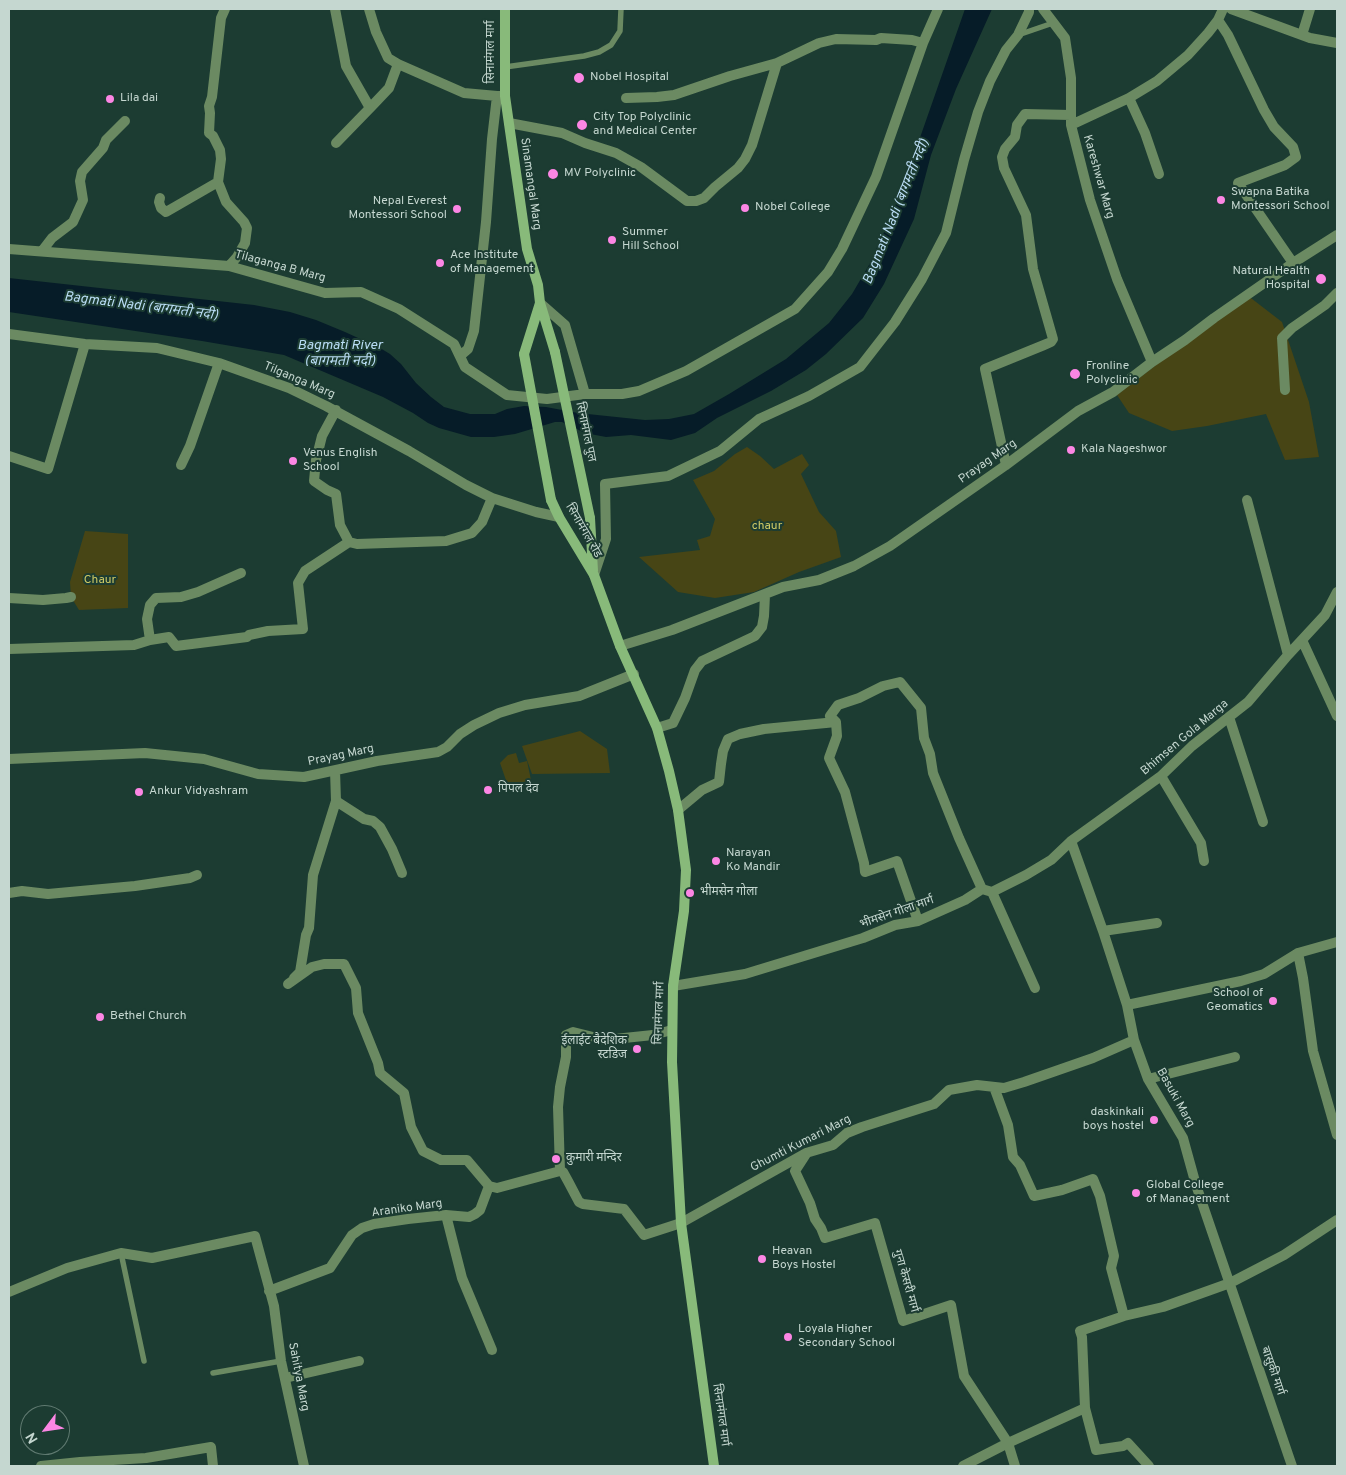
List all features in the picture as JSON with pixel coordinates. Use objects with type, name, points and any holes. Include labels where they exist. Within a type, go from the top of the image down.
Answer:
[{"type":"main road","name":"सिनामंगल मार्ग","points":[[501,96],[505,67],[505,9]]},
{"type":"main road","name":"Sinamangal Marg","points":[[501,96],[509,123],[527,248],[538,285],[540,303],[555,352]]},
{"type":"main road","name":"Sinamangal Marg","points":[[540,303],[524,354],[551,500]]},
{"type":"main road","name":"सिनामंगल पुल","points":[[555,352],[590,518],[594,575]]},
{"type":"main road","name":"सिनामंगल रोड","points":[[551,500],[559,517],[594,575]]},
{"type":"main road","name":"सिनामंगल मार्ग","points":[[594,575],[620,646],[657,728],[678,810],[686,870],[684,911],[672,986],[672,1062],[681,1222],[714,1466]]},
{"type":"street","points":[[225,9],[221,18],[212,96],[209,106],[209,133],[213,136],[220,150],[221,159],[218,182],[226,202],[247,228],[245,243],[229,266]]},
{"type":"street","points":[[335,9],[346,66],[370,108]]},
{"type":"street","points":[[369,9],[376,32],[388,58],[464,93],[501,96],[492,139],[486,222],[474,331],[468,348],[460,356]]},
{"type":"street","name":"Tilaganga B Marg","points":[[9,249],[229,266],[325,293],[360,292],[399,309],[454,344],[465,367],[507,395],[547,399],[585,394],[622,394],[639,391],[686,372],[795,309],[828,272],[842,249],[876,177],[923,43],[938,9]]},
{"type":"street","points":[[594,575],[606,539],[605,484],[668,476],[720,451],[759,419],[809,396],[860,367],[895,322],[922,279],[946,233],[978,112],[990,81],[1006,50],[1018,35],[1029,9]]},
{"type":"street","points":[[1006,466],[984,369],[1051,342],[1053,339],[1034,269],[1026,215],[1004,168],[1002,157],[1015,137],[1017,125],[1025,114],[1071,120],[1072,78],[1065,38],[1042,9]]},
{"type":"street","name":"Kareshwar Marg","points":[[1152,362],[1117,279],[1090,200],[1071,120],[1129,98],[1157,81],[1188,55],[1218,20],[1223,9]]},
{"type":"street","points":[[1231,9],[1310,38],[1337,44]]},
{"type":"street","points":[[1302,35],[1310,9]]},
{"type":"street","points":[[1218,20],[1228,35],[1274,127],[1293,146],[1296,158],[1285,165],[1238,183],[1293,263]]},
{"type":"street","points":[[626,98],[674,95],[730,76],[777,64],[819,43],[836,39],[876,40],[881,38],[912,40],[923,43]]},
{"type":"street","points":[[336,143],[389,88],[398,64]]},
{"type":"street","points":[[509,123],[562,133],[616,153],[641,167],[687,200],[696,201],[704,198],[714,187],[738,168],[745,159],[752,145],[777,64]]},
{"type":"street","points":[[1129,98],[1145,133],[1159,174]]},
{"type":"street","points":[[42,251],[52,238],[73,222],[83,200],[80,181],[82,172],[103,148],[106,140],[125,121]]},
{"type":"street","points":[[160,198],[161,208],[166,212],[218,182]]},
{"type":"street","name":"Prayag Marg","points":[[620,646],[672,630],[783,587],[820,580],[854,566],[890,546],[1006,466],[1078,411],[1113,392],[1152,362],[1293,263],[1337,235]]},
{"type":"street","points":[[1285,390],[1282,338],[1292,328],[1324,306],[1337,293]]},
{"type":"street","points":[[540,303],[565,325],[585,394]]},
{"type":"street","name":"Tilganga Marg","points":[[9,334],[85,344],[157,348],[219,363],[289,388],[336,410],[492,498],[559,517]]},
{"type":"street","points":[[9,456],[48,469],[85,344]]},
{"type":"street","points":[[181,465],[190,446],[219,363]]},
{"type":"street","points":[[336,410],[322,436],[316,460],[314,481],[326,490],[336,494],[340,525],[349,542]]},
{"type":"street","points":[[9,649],[134,645],[168,637],[176,646],[247,637],[268,630],[303,629],[298,583],[305,571],[349,542],[357,544],[446,541],[472,533],[482,522],[492,498]]},
{"type":"street","points":[[1247,500],[1288,655]]},
{"type":"street","points":[[150,640],[147,619],[150,605],[156,598],[181,597],[198,592],[225,578],[241,573]]},
{"type":"street","name":"Bhimsen Gola Marga","points":[[1071,841],[1161,776],[1192,746],[1248,702],[1325,615],[1337,592]]},
{"type":"street","points":[[657,728],[673,722],[685,698],[695,670],[702,661],[755,636],[762,627],[765,595]]},
{"type":"street","points":[[9,598],[43,600],[71,597]]},
{"type":"street","points":[[1302,640],[1337,716]]},
{"type":"street","name":"Prayag Marg","points":[[9,759],[145,752],[204,759],[258,774],[304,777],[377,761],[438,752],[448,747],[460,734],[499,712],[526,705],[579,696],[634,674]]},
{"type":"street","points":[[918,921],[897,861],[865,872],[845,792],[829,758],[837,736],[836,722],[830,716],[838,706],[883,686],[900,682],[921,708],[924,738],[930,754],[933,773],[959,838],[987,891],[994,896],[1034,988]]},
{"type":"street","points":[[1229,717],[1263,822]]},
{"type":"street","points":[[678,810],[702,790],[719,782],[722,758],[728,739],[740,734],[764,729],[836,722]]},
{"type":"street","points":[[335,770],[336,801],[313,875],[309,928],[306,935],[300,972],[288,984],[312,967],[324,964],[344,964],[356,988],[358,1013],[378,1063],[380,1073],[404,1093],[411,1127],[423,1151],[441,1160],[468,1160],[489,1186],[497,1188],[560,1171]]},
{"type":"street","points":[[1161,776],[1201,843],[1204,861]]},
{"type":"street","points":[[336,801],[364,819],[372,820],[380,827],[402,873]]},
{"type":"street","name":"भीमसेन गोला मार्ग","points":[[672,986],[745,974],[862,938],[895,925],[918,921],[1026,875],[1051,860],[1071,841]]},
{"type":"street","name":"Basuki Marg","points":[[1071,841],[1103,931],[1126,1005],[1134,1040],[1148,1078],[1183,1138],[1196,1185],[1230,1283]]},
{"type":"street","points":[[9,893],[22,891],[48,894],[135,886],[190,878],[197,875]]},
{"type":"street","points":[[1103,931],[1157,923]]},
{"type":"street","points":[[1126,1005],[1241,981],[1264,974],[1298,952],[1337,942]]},
{"type":"street","points":[[1298,952],[1313,1051],[1337,1135]]},
{"type":"street","points":[[672,1030],[652,1035],[605,1040],[573,1032],[566,1035],[566,1057],[558,1107],[560,1171],[563,1172],[579,1202],[624,1209],[644,1235],[681,1222]]},
{"type":"street","name":"Ghumti Kumari Marg","points":[[681,1222],[806,1153],[833,1145],[847,1133],[862,1127],[934,1104],[949,1090],[977,1086],[1004,1088],[1093,1058],[1134,1040]]},
{"type":"street","points":[[1148,1078],[1235,1057]]},
{"type":"street","points":[[994,1087],[1008,1125],[1013,1157],[1020,1165],[1034,1196],[1062,1190],[1092,1179],[1100,1196],[1114,1256],[1111,1268],[1124,1316]]},
{"type":"street","name":"गुना केसरी मार्ग","points":[[806,1153],[795,1171],[825,1238],[875,1223],[903,1321],[951,1305],[964,1376],[1008,1443]]},
{"type":"street","name":"Araniko Marg","points":[[269,1292],[330,1268],[352,1236],[362,1228],[374,1224],[446,1215],[469,1217],[476,1214],[480,1210],[489,1186]]},
{"type":"street","points":[[446,1215],[462,1278],[492,1350]]},
{"type":"street","points":[[1149,1466],[1128,1443],[1123,1446],[1096,1450],[1086,1408],[1082,1337],[1080,1331],[1230,1283],[1284,1255],[1337,1220]]},
{"type":"street","points":[[9,1292],[67,1268],[121,1253],[152,1258],[255,1236],[269,1292]]},
{"type":"street","name":"बासुकी मार्ग","points":[[1230,1283],[1292,1466]]},
{"type":"street","name":"Sahitya Marg","points":[[269,1292],[274,1306],[281,1361],[304,1466]]},
{"type":"street","points":[[285,1378],[359,1361]]},
{"type":"street","points":[[962,1466],[1086,1408]]},
{"type":"street","points":[[1008,1443],[1015,1466]]},
{"type":"street","points":[[41,1466],[146,1458],[211,1447],[213,1466]]},
{"type":"lane","points":[[505,67],[584,56],[599,52],[611,45],[620,31],[621,9]]},
{"type":"lane","points":[[1018,35],[1053,23]]},
{"type":"lane","points":[[121,1253],[144,1361]]},
{"type":"lane","points":[[213,1373],[281,1361]]},
{"type":"green space","points":[[1247,295],[1282,322],[1309,402],[1319,457],[1285,460],[1266,414],[1172,431],[1129,413],[1117,395]]},
{"type":"green space","name":"chaur","points":[[747,447],[774,469],[802,454],[809,465],[801,474],[819,512],[836,531],[841,557],[799,572],[754,592],[715,598],[678,592],[639,557],[700,550],[697,540],[710,536],[715,519],[693,480],[714,471]]},
{"type":"green space","name":"Chaur","points":[[85,531],[128,534],[128,608],[79,610],[71,597],[70,582]]},
{"type":"green space","points":[[580,731],[607,749],[610,773],[532,774],[522,746]]},
{"type":"green space","points":[[516,753],[519,763],[527,761],[531,780],[508,786],[500,763],[508,755]]},
{"type":"water","name":"Bagmati River (बागमती नदी)","points":[[965,9],[992,9],[956,89],[931,155],[914,219],[884,284],[863,318],[826,354],[806,370],[771,391],[717,418],[695,433],[671,440],[631,435],[606,437],[585,433],[562,422],[555,422],[515,434],[494,437],[471,437],[439,428],[383,397],[284,355],[9,312],[9,278],[254,305],[290,312],[316,320],[380,348],[401,364],[416,383],[444,407],[470,414],[495,414],[507,409],[524,406],[546,407],[578,413],[645,420],[669,419],[694,414],[786,359],[829,323],[852,294],[869,265],[901,192]]},
{"type":"place","name":"Nobel Hospital","points":[[579,78]]},
{"type":"place","name":"Lila dai","points":[[110,99]]},
{"type":"place","name":"City Top Polyclinic and Medical Center","points":[[582,125]]},
{"type":"place","name":"MV Polyclinic","points":[[553,174]]},
{"type":"place","name":"Swapna Batika Montessori School","points":[[1221,200]]},
{"type":"place","name":"Nobel College","points":[[745,208]]},
{"type":"place","name":"Nepal Everest Montessori School","points":[[457,209]]},
{"type":"place","name":"Summer Hill School","points":[[612,240]]},
{"type":"place","name":"Ace Institute of Management","points":[[440,263]]},
{"type":"place","name":"Natural Health Hospital","points":[[1321,279]]},
{"type":"place","name":"Fronline Polyclinic","points":[[1075,374]]},
{"type":"place","name":"Kala Nageshwor","points":[[1071,450]]},
{"type":"place","name":"Venus English School","points":[[293,461]]},
{"type":"place","name":"पिपल देव","points":[[488,790]]},
{"type":"place","name":"Ankur Vidyashram","points":[[139,792]]},
{"type":"place","name":"Narayan Ko Mandir","points":[[716,861]]},
{"type":"place","name":"भीमसेन गोला","points":[[690,893]]},
{"type":"place","name":"School of Geomatics","points":[[1273,1001]]},
{"type":"place","name":"Bethel Church","points":[[100,1017]]},
{"type":"place","name":"ईलाईट बैदेशिक स्टडिज","points":[[637,1049]]},
{"type":"place","name":"daskinkali boys hostel","points":[[1154,1120]]},
{"type":"place","name":"कुमारी मन्दिर","points":[[556,1159]]},
{"type":"place","name":"Global College of Management","points":[[1136,1193]]},
{"type":"place","name":"Heavan Boys Hostel","points":[[762,1259]]},
{"type":"place","name":"Loyala Higher Secondary School","points":[[788,1337]]},
{"type":"water label","name":"Bagmati Nadi (बागमती नदी)","points":[[897,212]]},
{"type":"water label","name":"Bagmati Nadi (बागमती नदी)","points":[[141,307]]}]
